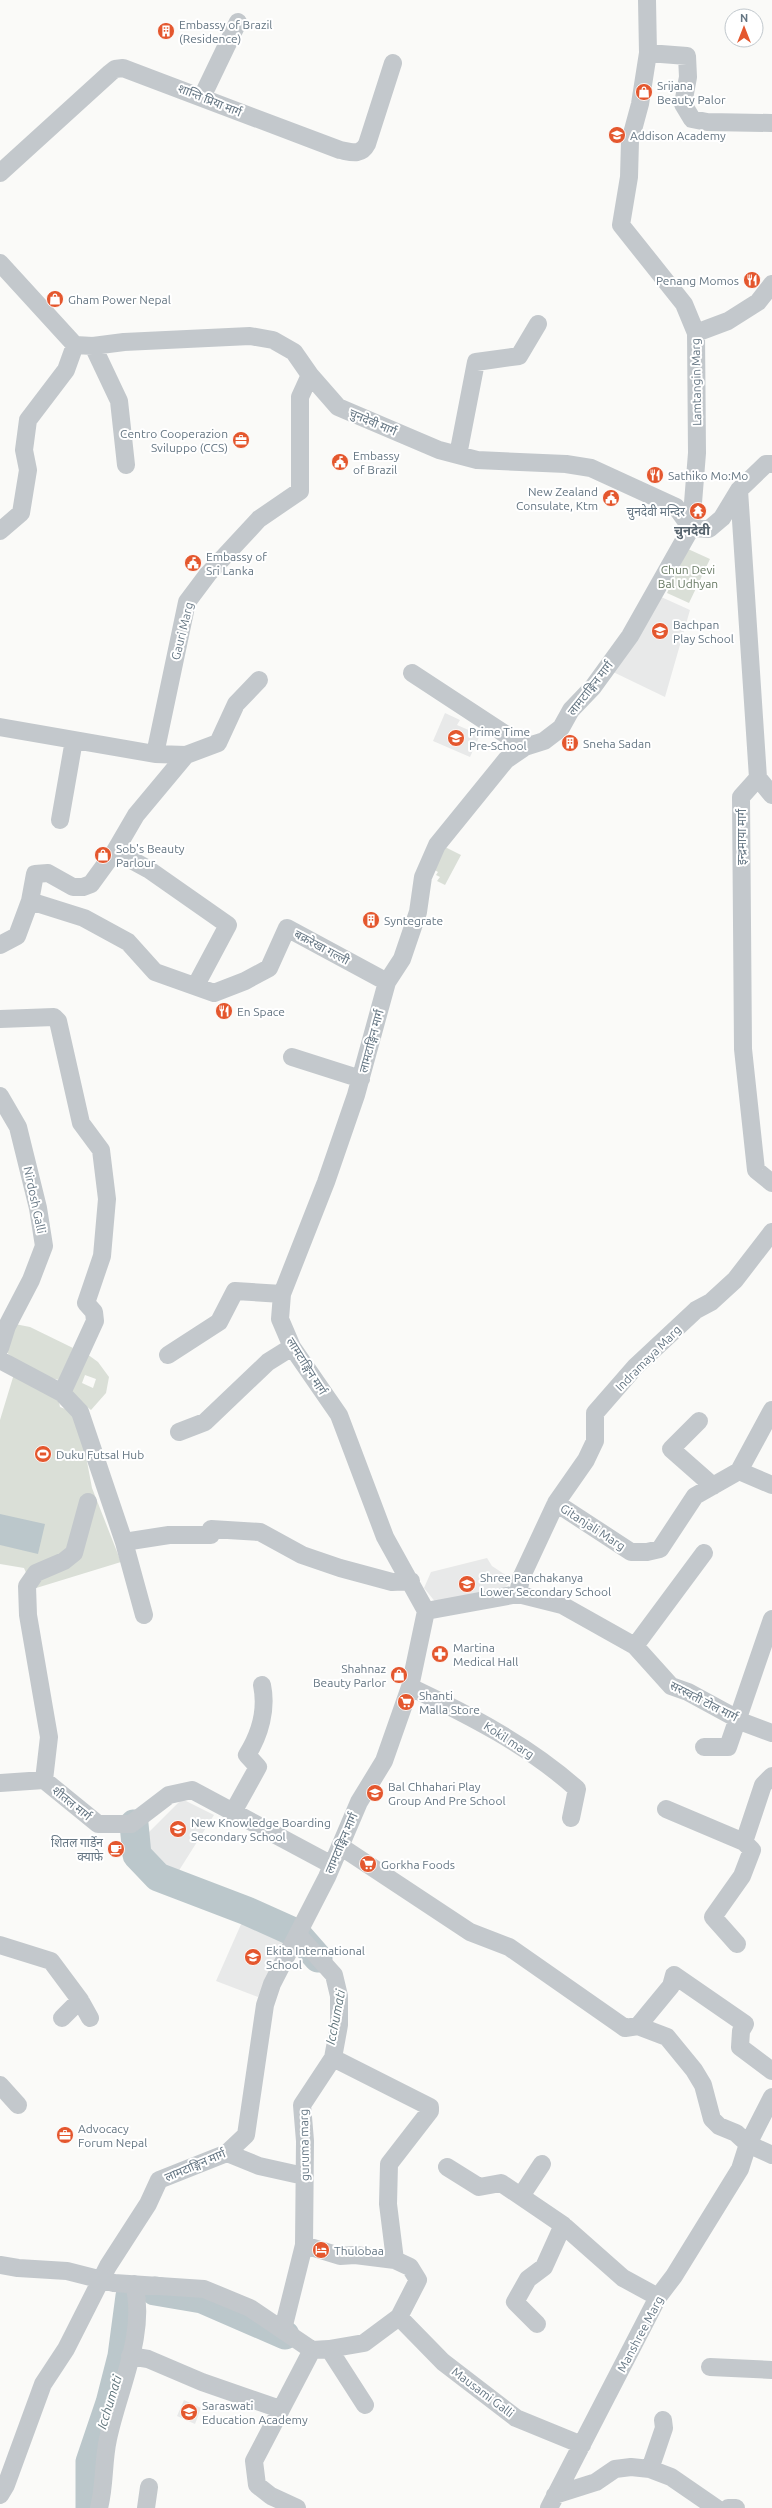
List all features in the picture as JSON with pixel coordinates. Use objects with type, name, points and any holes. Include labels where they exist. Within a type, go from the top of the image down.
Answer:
[{"type":"street","name":"Lamtangin Marg","points":[[647,0],[648,54],[640,104],[630,141],[629,177],[621,225],[684,304],[696,333],[697,453],[691,528]]},
{"type":"street","points":[[202,97],[238,22]]},
{"type":"street","points":[[648,54],[686,56],[688,77],[683,104],[692,119],[707,122],[772,123]]},
{"type":"street","name":"शान्ति प्रिया मार्ग","points":[[0,173],[115,68],[132,69],[340,150],[356,153],[364,150],[367,144],[393,63]]},
{"type":"street","points":[[0,263],[70,340],[66,370],[28,420],[24,450],[28,470],[20,513],[0,531]]},
{"type":"street","points":[[696,333],[728,321],[758,302],[772,284]]},
{"type":"street","points":[[458,455],[476,362],[519,356],[538,324]]},
{"type":"street","name":"चुनदेवी मार्ग","points":[[70,340],[93,346],[250,336],[273,340],[285,345],[294,352],[310,375],[338,407],[439,450],[477,460],[566,464],[591,468],[676,507],[691,528]]},
{"type":"street","points":[[93,346],[119,401],[126,465]]},
{"type":"street","name":"Gauri Marg","points":[[154,754],[187,602],[208,574],[259,519],[300,491],[300,397],[310,375]]},
{"type":"street","points":[[691,528],[709,529],[722,518],[739,490],[766,464],[772,464]]},
{"type":"street","points":[[739,490],[758,778],[772,795]]},
{"type":"street","name":"लामटाङ्गिन मार्ग","points":[[426,1611],[411,1581],[385,1537],[339,1415],[292,1347],[280,1319],[282,1294],[326,1182],[361,1079],[387,982],[402,959],[418,912],[423,877],[437,845],[506,760],[525,747],[544,741],[561,728],[571,710],[593,687],[630,636],[691,528]]},
{"type":"street","points":[[412,673],[525,747]]},
{"type":"street","points":[[0,727],[154,754],[186,755],[218,743],[236,704],[259,680]]},
{"type":"street","points":[[60,820],[74,740]]},
{"type":"street","points":[[0,945],[17,936],[30,901],[35,874],[48,873],[73,887],[83,887],[90,884],[115,851],[136,815],[186,755]]},
{"type":"street","name":"इन्द्रमाया मार्ग","points":[[758,778],[741,797],[743,1049],[756,1170],[772,1183]]},
{"type":"street","points":[[115,851],[148,869],[228,926],[196,985]]},
{"type":"street","name":"बक्ररेखा गल्ली","points":[[30,901],[84,918],[128,942],[155,972],[196,985],[214,993],[245,981],[269,968],[287,928],[387,982]]},
{"type":"street","points":[[0,1019],[54,1017],[58,1021],[81,1123],[101,1150],[107,1199],[102,1256],[86,1304],[94,1312],[95,1321],[62,1393]]},
{"type":"street","points":[[292,1057],[361,1079]]},
{"type":"street","name":"Nirdosh Galli","points":[[0,1096],[18,1127],[38,1208],[44,1246],[30,1280],[7,1326],[0,1348]]},
{"type":"street","name":"Indramaya Marg","points":[[556,1503],[586,1460],[595,1441],[595,1413],[636,1366],[696,1310],[711,1302],[735,1280],[772,1232]]},
{"type":"street","points":[[168,1355],[219,1322],[235,1291],[282,1294]]},
{"type":"street","points":[[179,1432],[205,1422],[268,1362],[292,1347]]},
{"type":"street","points":[[0,1360],[62,1393],[80,1412],[124,1542],[144,1616]]},
{"type":"street","points":[[772,1410],[739,1471],[772,1485]]},
{"type":"street","points":[[699,1421],[671,1449],[713,1486]]},
{"type":"street","name":"Gitanjali Marg","points":[[518,1594],[522,1578],[556,1503],[631,1552],[647,1552],[660,1549],[695,1496],[739,1471]]},
{"type":"street","points":[[44,1780],[49,1736],[28,1615],[27,1586],[36,1573],[64,1561],[74,1553],[88,1502]]},
{"type":"street","points":[[124,1542],[169,1535],[211,1535],[211,1529],[260,1532],[302,1554],[340,1568],[392,1582],[411,1581]]},
{"type":"street","points":[[635,1646],[704,1553]]},
{"type":"street","points":[[410,1687],[426,1611],[518,1594]]},
{"type":"street","name":"सरस्वती टोल मार्ग","points":[[518,1594],[562,1605],[635,1646],[670,1686],[688,1692],[740,1718],[745,1723],[772,1733]]},
{"type":"street","points":[[704,1747],[728,1747],[740,1718],[772,1619]]},
{"type":"street","points":[[233,1812],[258,1767],[248,1754],[258,1736],[264,1696],[262,1685]]},
{"type":"street","name":"लामटाङ्गिन मार्ग","points":[[0,2494],[6,2485],[43,2384],[66,2349],[108,2266],[148,2204],[159,2180],[227,2153],[246,2136],[265,2005],[272,1984],[332,1865],[359,1802],[384,1761],[410,1687]]},
{"type":"street","name":"Kokil marg","points":[[410,1687],[474,1718],[556,1770],[577,1789],[571,1818]]},
{"type":"street","points":[[744,1842],[762,1785],[772,1776]]},
{"type":"street","name":"शीतल मार्ग","points":[[0,1783],[44,1780],[98,1824],[131,1824],[169,1795],[192,1790],[332,1865]]},
{"type":"street","points":[[666,1809],[744,1842],[752,1850],[742,1876],[713,1917],[737,1944]]},
{"type":"street","points":[[340,1846],[470,1932],[509,1947],[625,2028],[638,2026],[667,2038],[694,2070],[704,2085],[712,2119],[719,2126],[736,2133],[748,2144],[772,2155]]},
{"type":"street","name":"guruma marg","points":[[283,2329],[304,2245],[305,2141],[302,2105],[333,2058],[339,2025],[339,1996],[334,1975],[298,1935]]},
{"type":"street","points":[[0,1945],[51,1961],[80,2000],[90,2018]]},
{"type":"street","points":[[638,2026],[671,1986],[674,1975],[745,2024],[742,2031],[740,2047],[772,2071]]},
{"type":"street","points":[[62,2018],[80,2000]]},
{"type":"street","points":[[333,2058],[430,2107],[430,2111],[389,2164],[388,2204],[395,2260]]},
{"type":"street","points":[[0,2085],[18,2105]]},
{"type":"street","name":"Manshree Marg","points":[[552,2502],[658,2297],[674,2276],[740,2169],[748,2144],[772,2097]]},
{"type":"street","points":[[227,2153],[259,2166],[304,2176]]},
{"type":"street","points":[[522,2196],[542,2164]]},
{"type":"street","points":[[447,2167],[479,2187],[501,2183],[563,2225],[623,2278],[658,2297]]},
{"type":"street","points":[[538,2324],[515,2302],[528,2279],[544,2267],[563,2225]]},
{"type":"street","points":[[297,2508],[271,2496],[257,2484],[254,2461],[280,2409],[300,2376],[321,2349],[364,2343],[399,2317],[418,2280],[410,2267],[395,2260],[355,2255],[340,2256],[304,2245]]},
{"type":"street","points":[[0,2265],[18,2268],[67,2271],[103,2278],[114,2283],[204,2288],[250,2308],[283,2329],[321,2349],[366,2404]]},
{"type":"street","points":[[99,2508],[105,2485],[108,2439],[130,2356],[139,2303],[134,2284]]},
{"type":"street","name":"Mausami Galli","points":[[399,2317],[443,2362],[516,2418],[582,2444]]},
{"type":"street","points":[[130,2356],[148,2359],[202,2382],[280,2409]]},
{"type":"street","points":[[710,2367],[772,2370]]},
{"type":"street","points":[[650,2469],[664,2428],[663,2420]]},
{"type":"street","points":[[552,2502],[596,2482],[615,2470],[631,2467],[650,2469],[671,2477],[716,2508]]},
{"type":"street","points":[[146,2508],[149,2487]]},
{"type":"street","points":[[728,2508],[736,2508]]},
{"type":"shaded area","name":"Bachpan Play School","points":[[659,596],[690,610],[665,697],[609,670]]},
{"type":"shaded area","name":"Prime Time Pre-School","points":[[445,713],[460,720],[457,725],[480,735],[470,757],[433,741]]},
{"type":"shaded area","points":[[0,1514],[45,1524],[38,1554],[0,1545]]},
{"type":"shaded area","name":"Shree Panchakanya Lower Secondary School","points":[[487,1558],[492,1566],[513,1580],[501,1591],[437,1604],[424,1588],[431,1572]]},
{"type":"shaded area","name":"New Knowledge Boarding Secondary School","points":[[182,1799],[214,1815],[173,1880],[143,1862],[138,1843]]},
{"type":"shaded area","name":"Ekita International School","points":[[246,1913],[291,1934],[258,1997],[216,1981]]},
{"type":"shaded area","name":"Saraswati Education Academy","points":[[184,2400],[201,2408],[195,2424],[177,2416]]},
{"type":"green space","name":"Chun Devi Bal Udhyan","points":[[688,549],[710,559],[689,603],[667,593]]},
{"type":"green space","points":[[445,847],[461,855],[445,885],[437,881],[440,877],[436,875],[438,872],[433,869]]},
{"type":"green space","points":[[15,1324],[30,1327],[73,1348],[59,1380],[45,1376],[30,1369],[5,1351]]},
{"type":"green space","points":[[87,1354],[98,1362],[109,1377],[106,1393],[91,1410],[69,1392]],"holes":[[[85,1375],[96,1379],[93,1388],[82,1383]]]},
{"type":"green space","name":"Duku Futsal Hub","points":[[14,1374],[57,1392],[60,1407],[78,1414],[92,1488],[121,1562],[33,1589],[24,1568],[0,1564],[0,1420]]},
{"type":"waterway","name":"Icchumati","points":[[134,1824],[137,1855],[158,1877],[247,1911],[296,1933],[318,1958]]},
{"type":"waterway","name":"Icchumati","points":[[155,2291],[202,2299],[285,2335]]},
{"type":"waterway","name":"Icchumati","points":[[90,2508],[90,2462],[110,2403],[122,2356],[130,2296]]},
{"type":"place","name":"Embassy of Brazil (Residence)","points":[[166,31]]},
{"type":"place","name":"Srijana Beauty Palor","points":[[644,92]]},
{"type":"place","name":"Addison Academy","points":[[617,135]]},
{"type":"place","name":"Penang Momos","points":[[752,280]]},
{"type":"place","name":"Gham Power Nepal","points":[[55,299]]},
{"type":"place","name":"Centro Cooperazion Sviluppo (CCS)","points":[[241,440]]},
{"type":"place","name":"Embassy of Brazil","points":[[340,462]]},
{"type":"place","name":"Sathiko Mo:Mo","points":[[655,475]]},
{"type":"place","name":"New Zealand Consulate, Ktm","points":[[611,498]]},
{"type":"place","name":"चुनदेवी मन्दिर","points":[[698,511]]},
{"type":"place","name":"Embassy of Sri Lanka","points":[[193,563]]},
{"type":"place","name":"Bachpan Play School","points":[[660,631]]},
{"type":"place","name":"Prime Time Pre-School","points":[[456,738]]},
{"type":"place","name":"Sneha Sadan","points":[[570,743]]},
{"type":"place","name":"Sob's Beauty Parlour","points":[[103,855]]},
{"type":"place","name":"Syntegrate","points":[[371,920]]},
{"type":"place","name":"En Space","points":[[224,1011]]},
{"type":"place","name":"Duku Futsal Hub","points":[[43,1454]]},
{"type":"place","name":"Shree Panchakanya Lower Secondary School","points":[[467,1584]]},
{"type":"place","name":"Martina Medical Hall","points":[[440,1654]]},
{"type":"place","name":"Shahnaz Beauty Parlor","points":[[399,1675]]},
{"type":"place","name":"Shanti Malla Store","points":[[406,1702]]},
{"type":"place","name":"Bal Chhahari Play Group And Pre School","points":[[375,1793]]},
{"type":"place","name":"New Knowledge Boarding Secondary School","points":[[178,1829]]},
{"type":"place","name":"शितल गार्डेन क्याफे","points":[[116,1849]]},
{"type":"place","name":"Gorkha Foods","points":[[368,1864]]},
{"type":"place","name":"Ekita International School","points":[[253,1957]]},
{"type":"place","name":"Advocacy Forum Nepal","points":[[65,2135]]},
{"type":"place","name":"Thulobaa","points":[[321,2250]]},
{"type":"place","name":"Saraswati Education Academy","points":[[189,2412]]},
{"type":"district","name":"चुनदेवी","points":[[692,530]]}]
